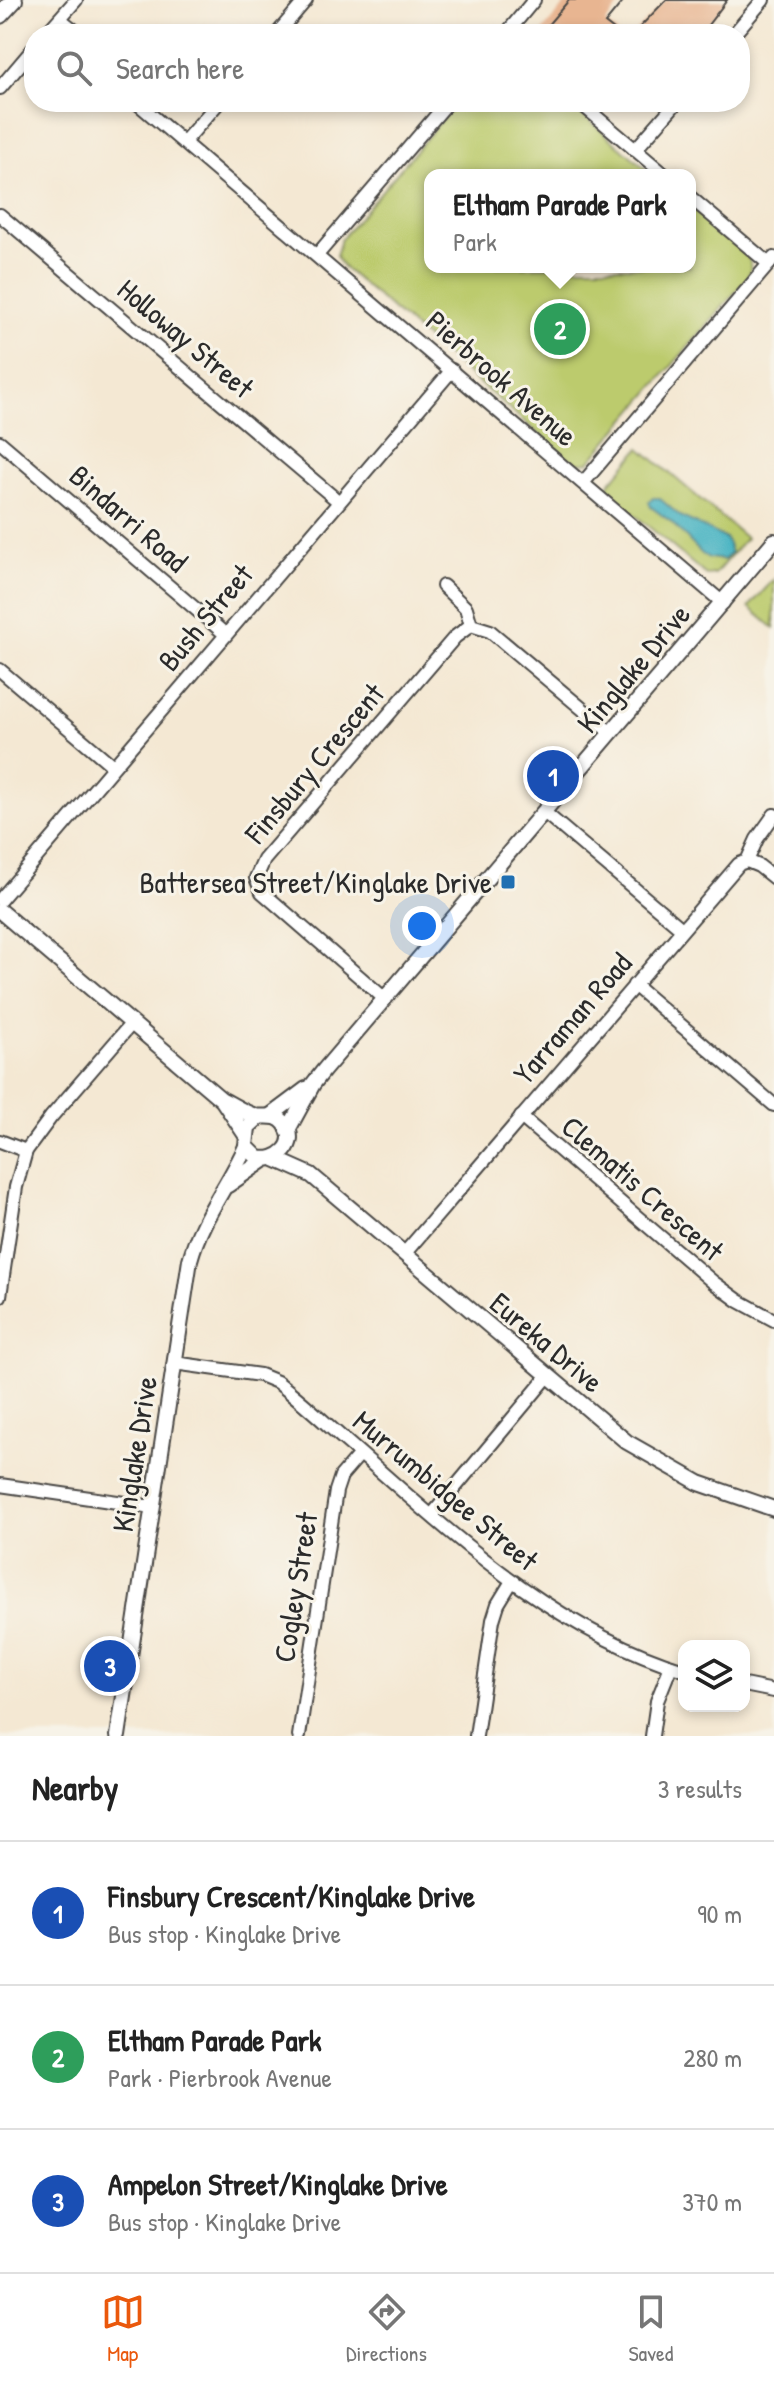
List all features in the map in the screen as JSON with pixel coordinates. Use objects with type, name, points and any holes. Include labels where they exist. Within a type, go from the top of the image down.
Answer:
[{"type":"main road","points":[[0,15],[14,0]]},
{"type":"street","points":[[56,24],[76,0]]},
{"type":"street","points":[[286,24],[306,0]]},
{"type":"street","points":[[514,24],[534,0]]},
{"type":"street","points":[[743,24],[763,0]]},
{"type":"street","points":[[60,19],[66,24]]},
{"type":"street","points":[[0,88],[24,60]]},
{"type":"street","name":"Pierbrook Avenue","points":[[149,112],[723,603]]},
{"type":"street","points":[[185,141],[210,112]]},
{"type":"street","points":[[317,255],[439,112]]},
{"type":"street","points":[[591,112],[658,169]]},
{"type":"street","points":[[635,150],[668,112]]},
{"type":"street","points":[[583,483],[772,261],[696,202]]},
{"type":"street","name":"Holloway Street","points":[[0,215],[338,501]]},
{"type":"street","name":"Bush Street","points":[[0,900],[452,370]]},
{"type":"street","name":"Bindarri Road","points":[[0,442],[225,634]]},
{"type":"street","name":"Kinglake Drive","points":[[289,1136],[313,1084],[774,541]]},
{"type":"street","points":[[443,586],[466,608],[471,625],[490,631],[611,733]]},
{"type":"street","name":"Finsbury Crescent","points":[[385,999],[267,898],[256,883],[258,872],[264,860],[455,637],[471,625]]},
{"type":"street","points":[[0,670],[113,766]]},
{"type":"street","points":[[544,812],[682,929]]},
{"type":"street","name":"Yarraman Road","points":[[404,1254],[682,929],[739,864],[747,861],[757,839],[774,815]]},
{"type":"street","points":[[747,861],[774,878]]},
{"type":"street","points":[[0,911],[221,1099],[253,1155],[269,1159],[284,1152],[289,1136],[281,1120],[221,1099]]},
{"type":"street","points":[[634,985],[774,1105]]},
{"type":"street","points":[[0,1296],[16,1187],[26,1151],[51,1117],[132,1023]]},
{"type":"street","name":"Kinglake Drive","points":[[264,1116],[313,1084]]},
{"type":"street","points":[[246,1140],[248,1127],[264,1116]]},
{"type":"street","name":"Clematis Crescent","points":[[521,1117],[713,1282],[774,1320]]},
{"type":"street","name":"Eureka Drive","points":[[289,1136],[311,1175]]},
{"type":"street","name":"Kinglake Drive","points":[[118,1736],[193,1247],[202,1225],[226,1187],[246,1140]]},
{"type":"street","points":[[0,1141],[26,1151]]},
{"type":"street","name":"Kinglake Drive","points":[[226,1187],[269,1159]]},
{"type":"street","name":"Eureka Drive","points":[[269,1159],[311,1175],[603,1424],[661,1463],[722,1493],[774,1509]]},
{"type":"street","name":"Murrumbidgee Street","points":[[174,1363],[271,1379],[512,1581],[593,1633],[678,1668]]},
{"type":"street","points":[[432,1515],[548,1376]]},
{"type":"street","name":"Cogley Street","points":[[299,1736],[336,1491],[341,1476],[360,1454]]},
{"type":"street","points":[[0,1485],[152,1507]]},
{"type":"street","points":[[476,1736],[493,1620],[498,1604],[512,1581]]},
{"type":"street","points":[[652,1736],[657,1701],[678,1668]]},
{"type":"street","points":[[750,1686],[774,1691]]},
{"type":"green space","points":[[449,112],[580,112],[646,169],[424,169],[424,273],[696,273],[696,211],[744,252],[749,259],[750,270],[745,281],[589,462],[578,463],[567,458],[343,267],[336,256],[341,239]]},
{"type":"green space","points":[[640,448],[746,538],[715,574],[706,575],[609,493],[609,484]]},
{"type":"green space","points":[[774,579],[774,628],[749,607]]},
{"type":"water","points":[[659,498],[680,516],[726,539],[731,553],[724,560],[702,554],[670,521],[651,507],[649,502]]},
{"type":"building","points":[[569,0],[624,0],[606,24],[549,24]]},
{"type":"building","points":[[666,0],[727,0],[709,24],[643,24]]},
{"type":"place","name":"Eltham Parade Park","points":[[560,329]]},
{"type":"place","name":"Finsbury Crescent/Kinglake Drive","points":[[553,776]]},
{"type":"place","name":"Battersea Street/Kinglake Drive","points":[[508,882]]},
{"type":"place","name":"Ampelon Street/Kinglake Drive","points":[[110,1666]]}]
